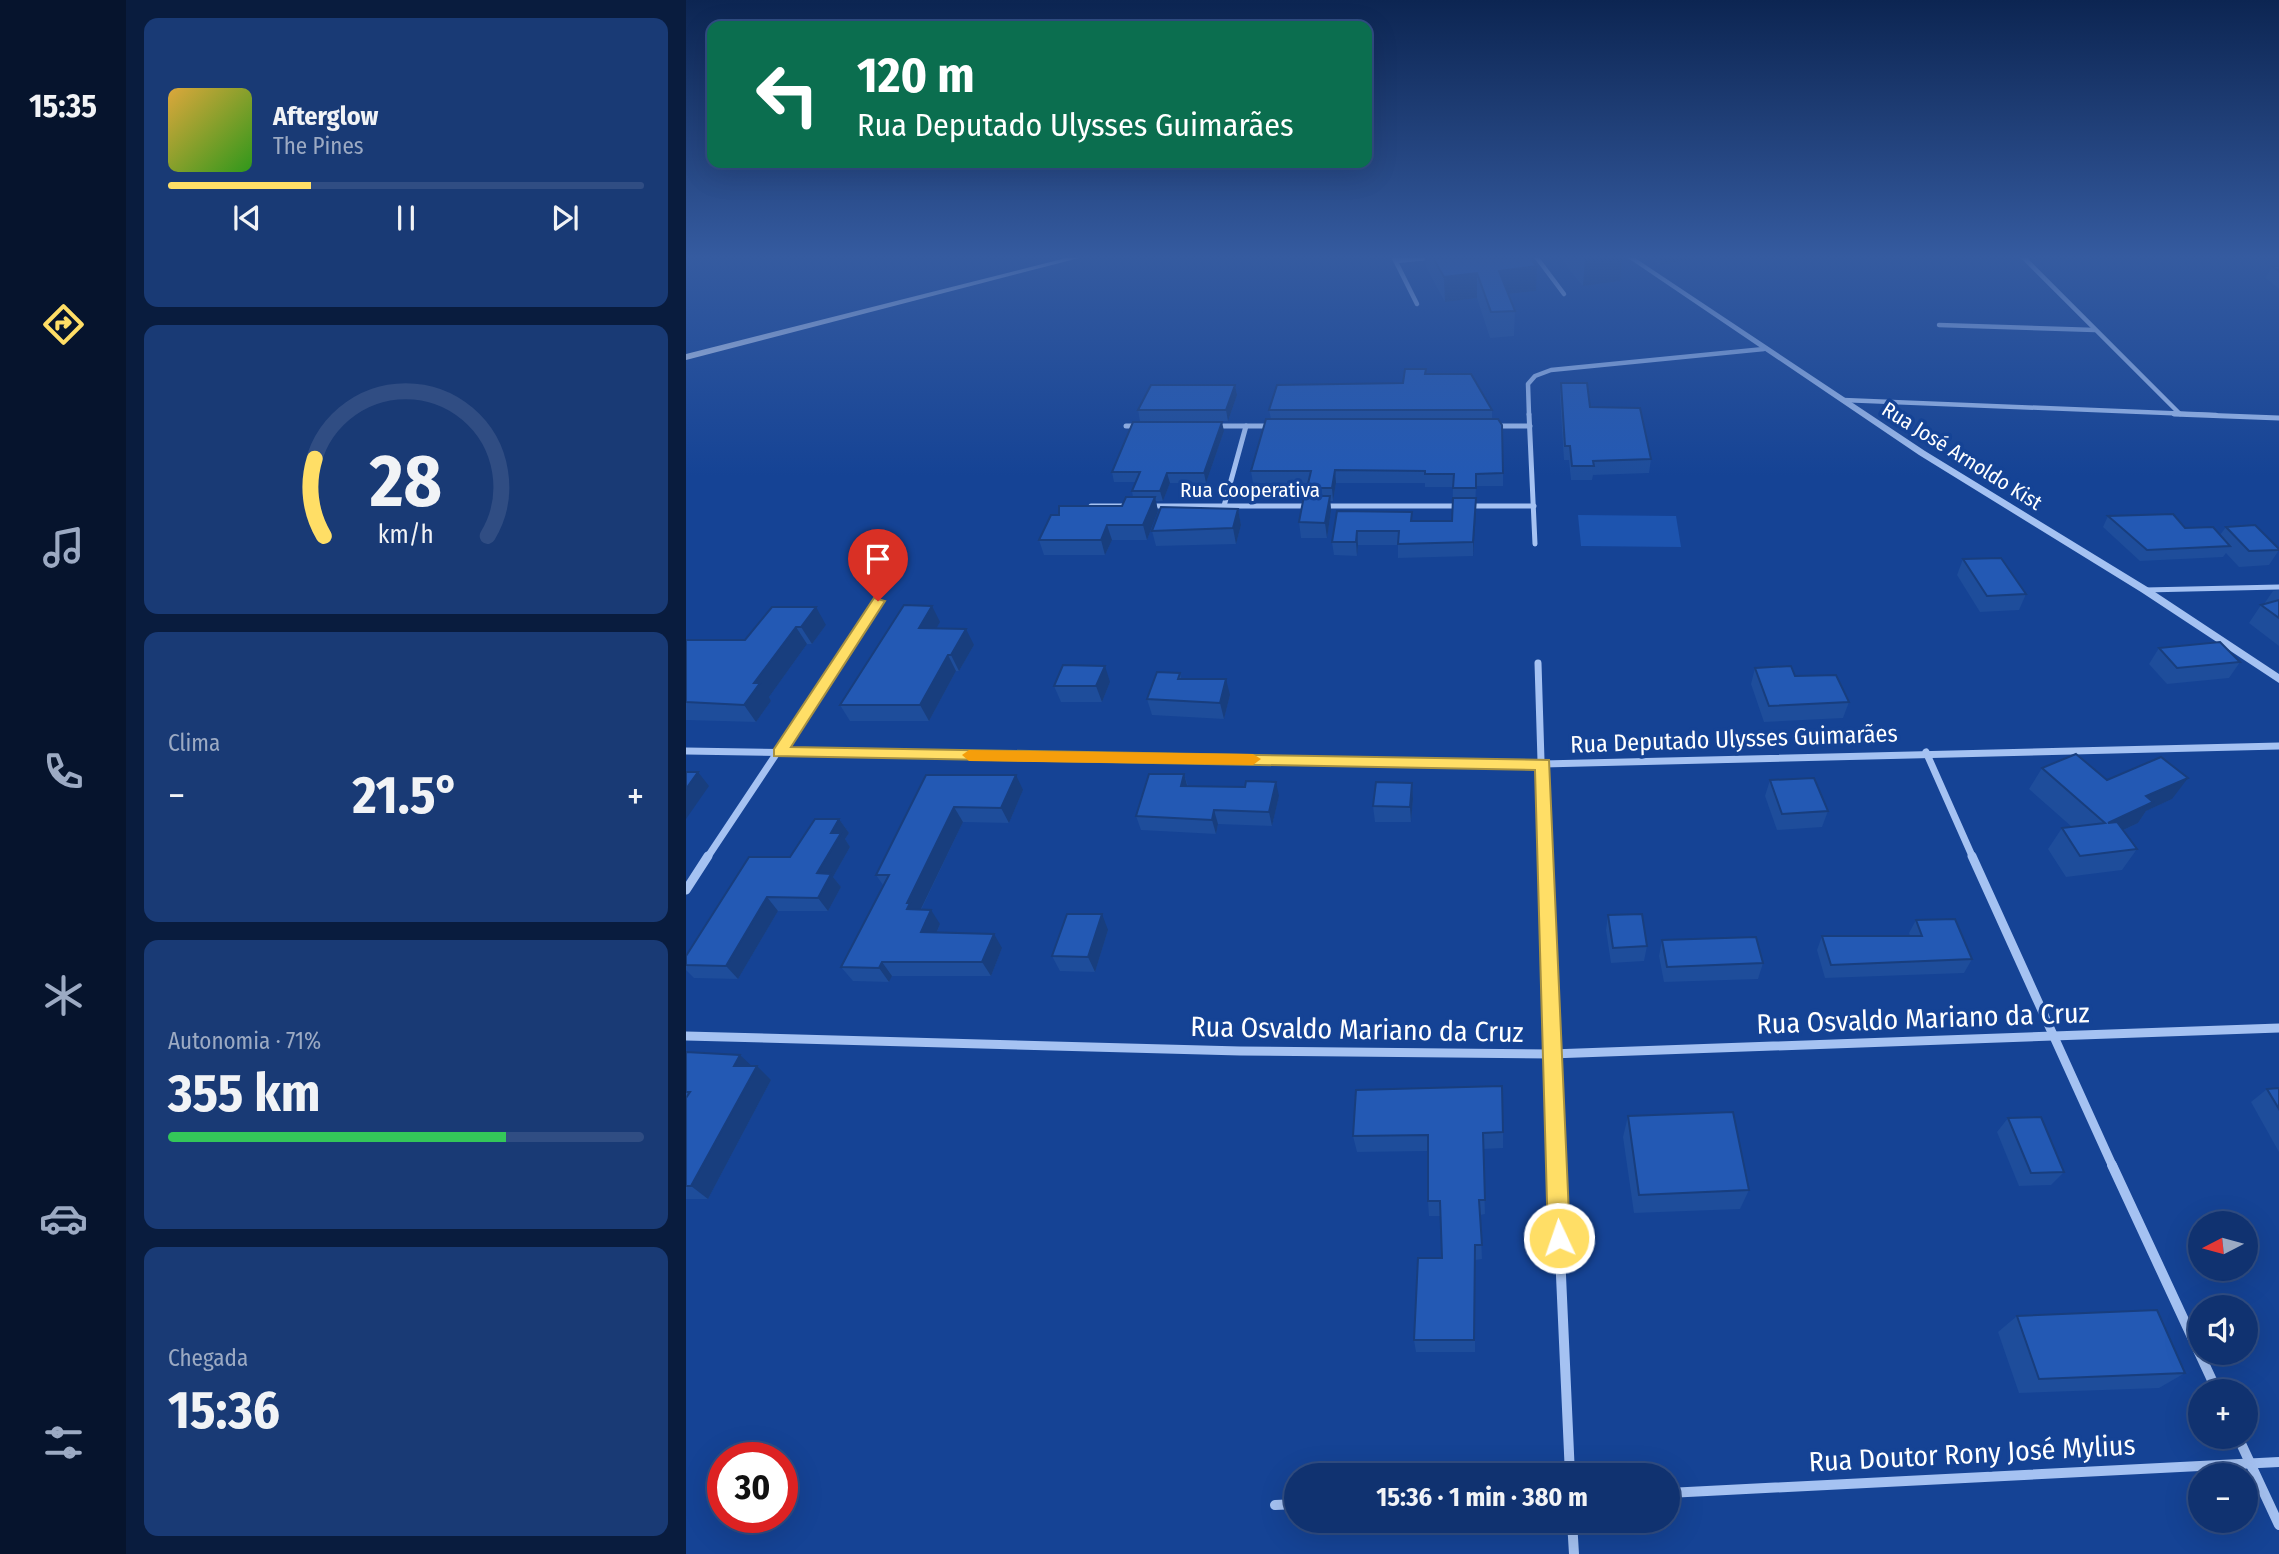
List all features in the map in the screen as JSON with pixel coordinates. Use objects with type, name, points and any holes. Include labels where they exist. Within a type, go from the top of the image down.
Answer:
[{"type":"main road","points":[[686,357],[790,331]]},
{"type":"street","name":"Rua José Arnoldo Kist","points":[[1738,331],[1922,453],[2145,590],[2279,679]]},
{"type":"street","points":[[2096,331],[2180,415]]},
{"type":"street","points":[[1535,544],[1528,384],[1535,376],[1550,370],[1765,349]]},
{"type":"street","points":[[1842,400],[2279,418]]},
{"type":"street","points":[[1126,426],[1152,426]]},
{"type":"street","points":[[1206,426],[1287,426]]},
{"type":"street","points":[[1224,506],[1246,426]]},
{"type":"street","points":[[1489,426],[1530,426]]},
{"type":"street","points":[[1091,506],[1131,506]]},
{"type":"street","name":"Rua Cooperativa","points":[[1144,506],[1534,506]]},
{"type":"street","points":[[2145,590],[2279,587]]},
{"type":"street","points":[[686,890],[878,601]]},
{"type":"street","points":[[1538,663],[1551,1054],[1569,1463]]},
{"type":"street","name":"Rua Deputado Ulysses Guimarães","points":[[686,751],[1543,764],[1926,752],[2279,746]]},
{"type":"street","points":[[1926,752],[2052,1037],[2211,1379]]},
{"type":"street","name":"Rua Osvaldo Mariano da Cruz","points":[[686,1037],[1240,1051],[1551,1054],[2279,1028]]},
{"type":"street","name":"Rua Doutor Rony José Mylius","points":[[2258,1463],[2279,1462]]},
{"type":"street","name":"Rua Doutor Rony José Mylius","points":[[1680,1492],[2188,1467]]},
{"type":"street","points":[[2258,1481],[2279,1525]]},
{"type":"street","points":[[1275,1504],[1284,1504]]},
{"type":"street","points":[[1573,1533],[1574,1554]]},
{"type":"shaded area","points":[[1578,515],[1676,516],[1681,547],[1581,546]]},
{"type":"building","points":[[1405,369],[1426,369],[1425,374],[1471,374],[1492,410],[1269,410],[1277,385],[1403,383]]},
{"type":"building","points":[[1561,383],[1587,383],[1590,407],[1640,408],[1651,459],[1593,461],[1594,466],[1572,466],[1570,446],[1565,446]]},
{"type":"building","points":[[1151,385],[1235,385],[1226,410],[1138,410]]},
{"type":"building","points":[[1266,419],[1498,419],[1502,425],[1503,473],[1476,474],[1476,488],[1453,488],[1454,474],[1335,470],[1332,488],[1307,488],[1311,471],[1251,471]]},
{"type":"building","points":[[1133,422],[1222,422],[1204,473],[1167,473],[1160,491],[1132,491],[1140,472],[1112,472]]},
{"type":"building","points":[[1304,496],[1330,496],[1325,523],[1299,522]]},
{"type":"building","points":[[1126,497],[1155,497],[1143,525],[1107,525],[1101,540],[1039,540],[1051,515],[1059,515],[1059,506],[1122,506]]},
{"type":"building","points":[[1453,498],[1476,498],[1473,542],[1398,544],[1399,531],[1357,531],[1356,542],[1332,542],[1337,511],[1412,512],[1411,521],[1452,521]]},
{"type":"building","points":[[1161,507],[1238,509],[1233,528],[1152,531]]},
{"type":"building","points":[[2173,514],[2185,528],[2213,527],[2230,546],[2147,550],[2108,516]]},
{"type":"building","points":[[2255,525],[2279,550],[2249,551],[2226,527]]},
{"type":"building","points":[[2001,558],[2026,594],[1987,596],[1963,559]]},
{"type":"building","points":[[2279,600],[2279,618],[2261,605]]},
{"type":"building","points":[[904,605],[932,606],[919,628],[966,629],[920,705],[840,705]]},
{"type":"building","points":[[772,607],[816,607],[801,627],[796,627],[754,683],[760,683],[744,705],[686,702],[686,640],[745,640]]},
{"type":"building","points":[[2220,642],[2240,662],[2177,668],[2159,648]]},
{"type":"building","points":[[1063,665],[1105,666],[1096,686],[1054,686]]},
{"type":"building","points":[[1791,666],[1795,676],[1836,675],[1849,702],[1769,706],[1755,668]]},
{"type":"building","points":[[1157,672],[1180,673],[1178,679],[1226,679],[1220,703],[1147,699]]},
{"type":"building","points":[[2076,754],[2107,780],[2161,757],[2188,778],[2146,796],[2153,802],[2108,823],[2117,822],[2137,849],[2080,856],[2062,828],[2105,823],[2042,768]]},
{"type":"building","points":[[686,772],[698,772],[686,789]]},
{"type":"building","points":[[1149,774],[1184,774],[1181,786],[1245,787],[1246,781],[1276,782],[1269,812],[1214,810],[1212,820],[1136,816]]},
{"type":"building","points":[[926,775],[1016,775],[1001,808],[954,807],[907,903],[910,903],[907,909],[931,910],[921,932],[994,934],[982,962],[882,962],[879,968],[841,967],[889,875],[876,875]]},
{"type":"building","points":[[1814,778],[1828,811],[1782,814],[1770,780]]},
{"type":"building","points":[[1376,782],[1412,783],[1410,807],[1373,806]]},
{"type":"building","points":[[815,819],[839,819],[831,833],[841,833],[817,873],[831,874],[818,898],[767,897],[726,966],[686,965],[686,956],[749,857],[790,857]]},
{"type":"building","points":[[1067,914],[1102,914],[1088,957],[1052,956]]},
{"type":"building","points":[[1642,914],[1647,946],[1613,948],[1608,915]]},
{"type":"building","points":[[1955,919],[1972,959],[1831,965],[1822,936],[1922,936],[1916,920]]},
{"type":"building","points":[[1756,937],[1763,963],[1667,967],[1662,940]]},
{"type":"building","points":[[686,1052],[740,1055],[734,1066],[757,1066],[691,1186],[686,1186],[686,1098],[690,1092],[686,1092]]},
{"type":"building","points":[[1502,1086],[1503,1132],[1483,1133],[1485,1200],[1479,1200],[1482,1245],[1475,1245],[1474,1340],[1414,1340],[1418,1258],[1442,1258],[1440,1201],[1428,1201],[1428,1135],[1353,1136],[1356,1090]]},
{"type":"building","points":[[2279,1088],[2279,1109],[2267,1089]]},
{"type":"building","points":[[1733,1112],[1749,1190],[1639,1195],[1628,1116]]},
{"type":"building","points":[[2041,1117],[2064,1172],[2031,1173],[2008,1118]]},
{"type":"building","points":[[2157,1310],[2185,1373],[2039,1379],[2017,1316]]},
{"type":"slow traffic","points":[[969,755],[1253,759]]},
{"type":"route","points":[[878,601],[780,752],[1543,764],[1559,1238]]}]
